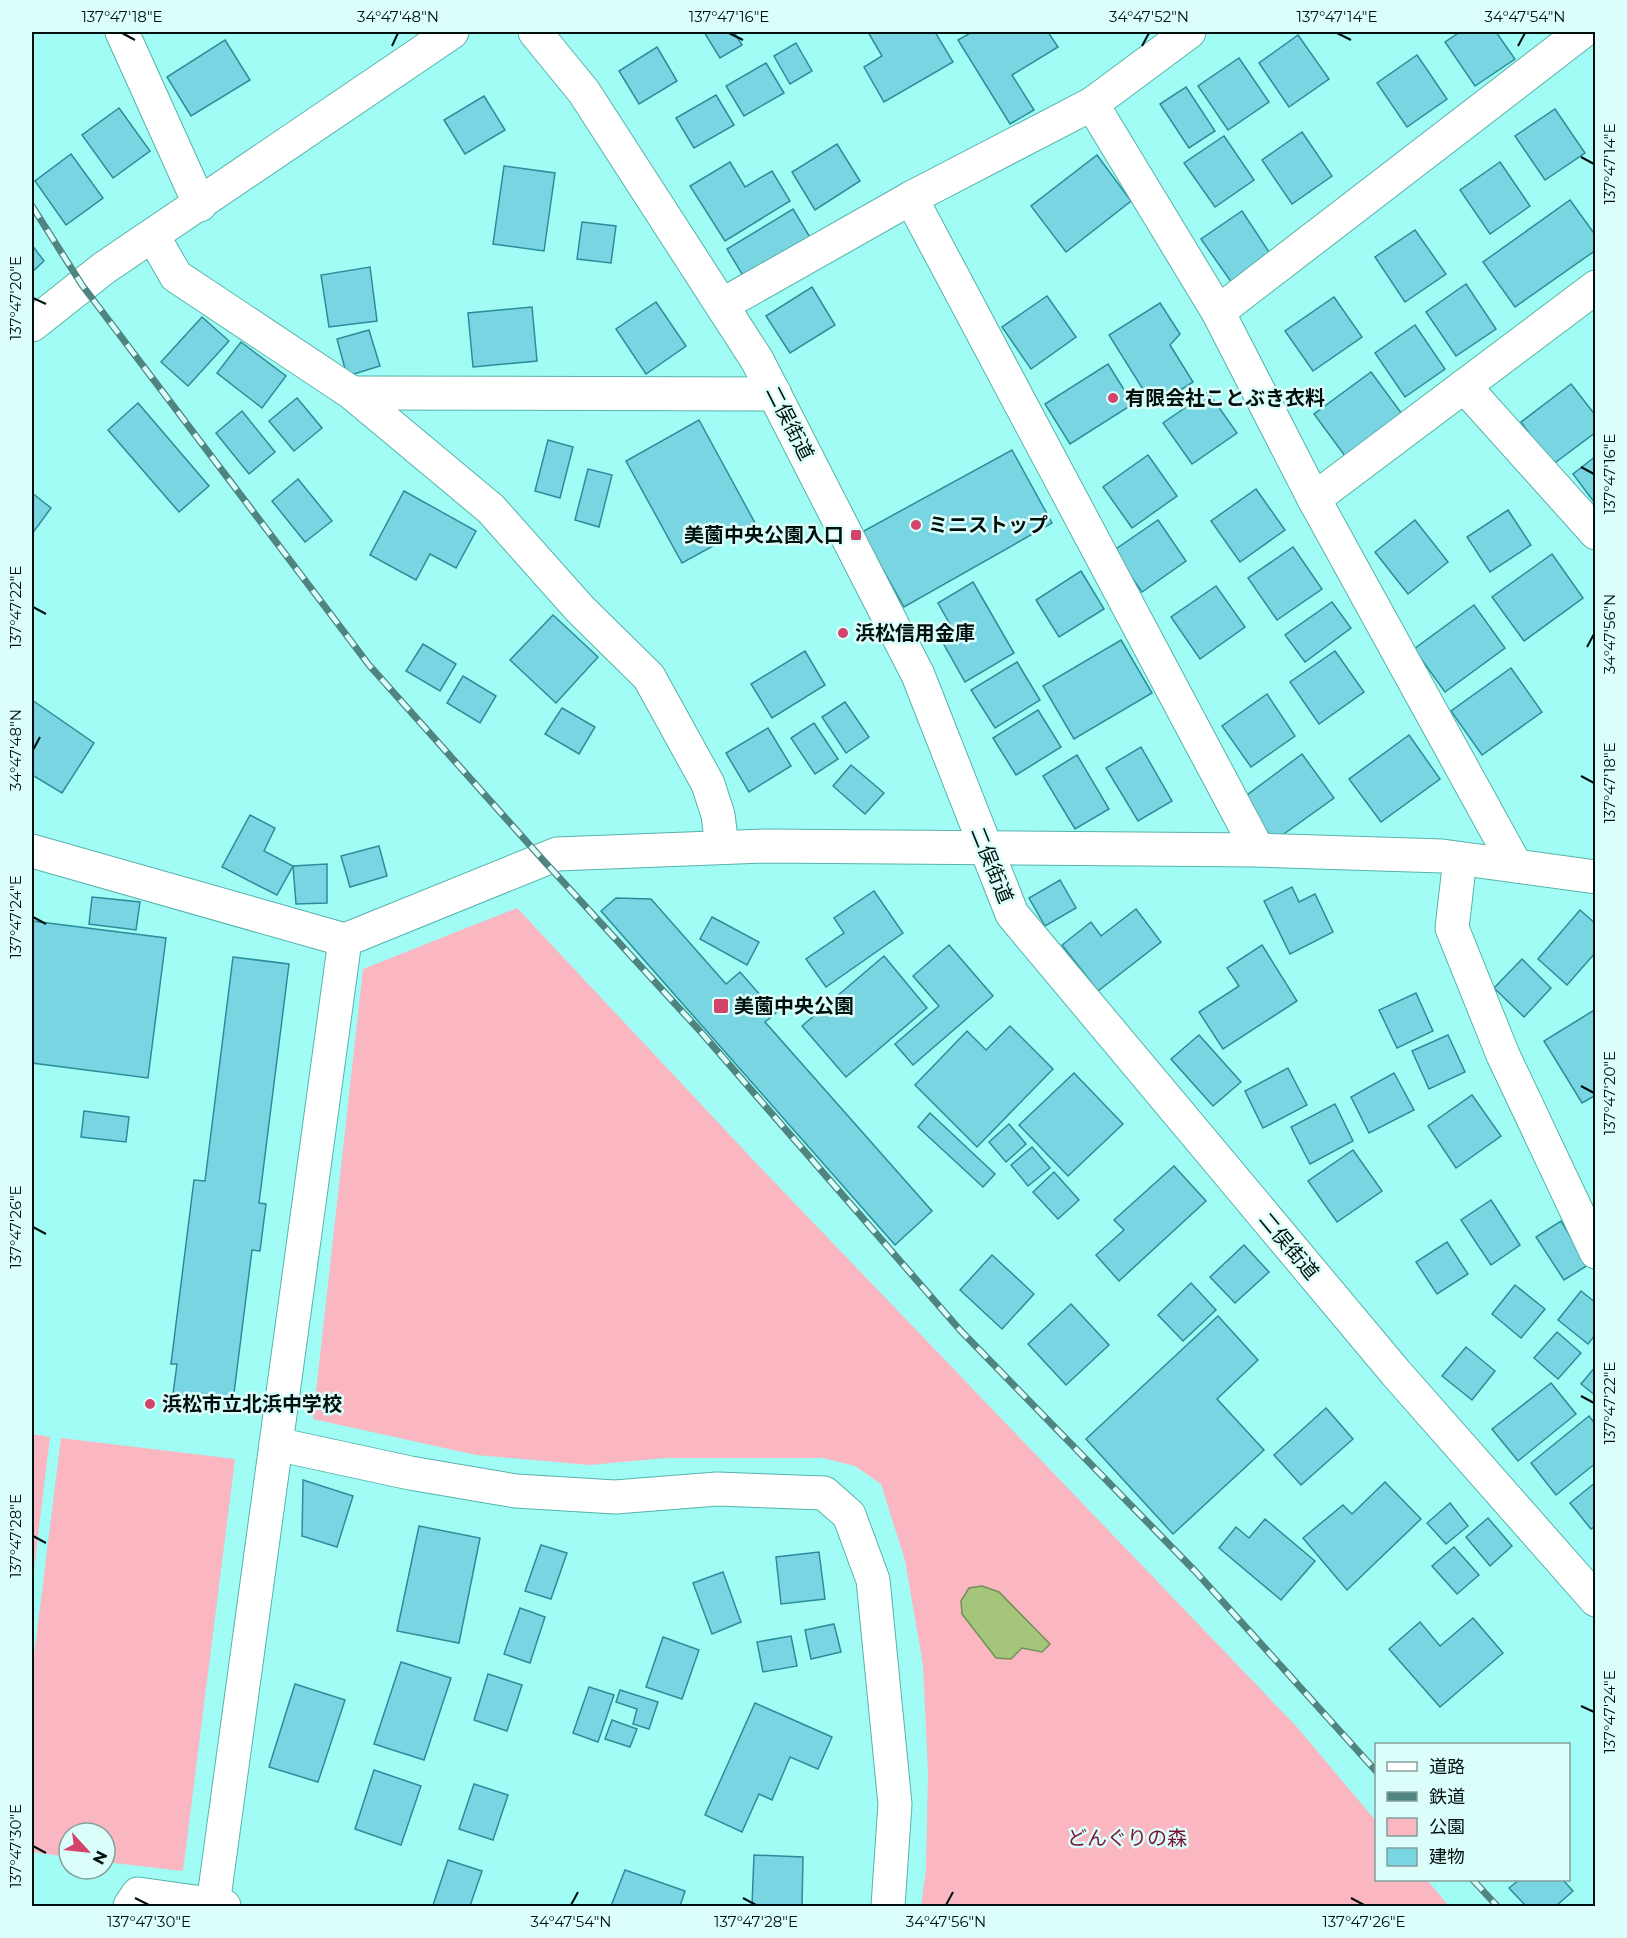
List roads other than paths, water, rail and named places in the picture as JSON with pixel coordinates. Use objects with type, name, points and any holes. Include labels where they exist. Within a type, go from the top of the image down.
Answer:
[{"type":"street","points":[[122,32],[200,205]]},
{"type":"street","points":[[32,325],[104,268],[452,32]]},
{"type":"street","name":"二俣街道","points":[[535,32],[584,92],[757,360],[918,675],[1012,914],[1396,1373],[1596,1600]]},
{"type":"street","points":[[722,305],[911,198],[1092,104],[1189,32]]},
{"type":"street","points":[[1218,312],[1582,32]]},
{"type":"street","points":[[1092,104],[1218,312],[1314,499],[1515,866]]},
{"type":"street","points":[[911,198],[1258,850]]},
{"type":"street","points":[[153,236],[176,276],[352,393],[490,509],[580,609],[649,677],[708,784],[718,815],[722,847]]},
{"type":"street","points":[[1314,499],[1596,287]]},
{"type":"street","points":[[1464,386],[1596,533]]},
{"type":"street","points":[[352,393],[775,394]]},
{"type":"street","points":[[32,851],[345,940],[557,854],[722,847],[1258,850],[1442,856],[1596,877]]},
{"type":"street","points":[[1460,859],[1452,928],[1503,1055],[1596,1252]]},
{"type":"street","points":[[130,1906],[138,1894],[218,1906],[276,1444],[345,940]]},
{"type":"street","points":[[276,1444],[410,1473],[516,1491],[615,1497],[717,1489],[824,1493],[849,1515],[873,1580],[895,1804],[888,1906]]},
{"type":"railway","points":[[32,206],[82,285],[369,665],[700,1031],[960,1330],[1195,1571],[1375,1770]]},
{"type":"railway","points":[[1474,1881],[1497,1906]]},
{"type":"place","name":"有限会社ことぶき衣料","points":[[1113,398]]},
{"type":"place","name":"ミニストップ","points":[[916,525]]},
{"type":"place","name":"美薗中央公園入口","points":[[856,535]]},
{"type":"place","name":"浜松信用金庫","points":[[843,633]]},
{"type":"place","name":"美薗中央公園","points":[[721,1006]]},
{"type":"place","name":"浜松市立北浜中学校","points":[[150,1404]]},
{"type":"park label","name":"どんぐりの森","points":[[1127,1838]]}]
